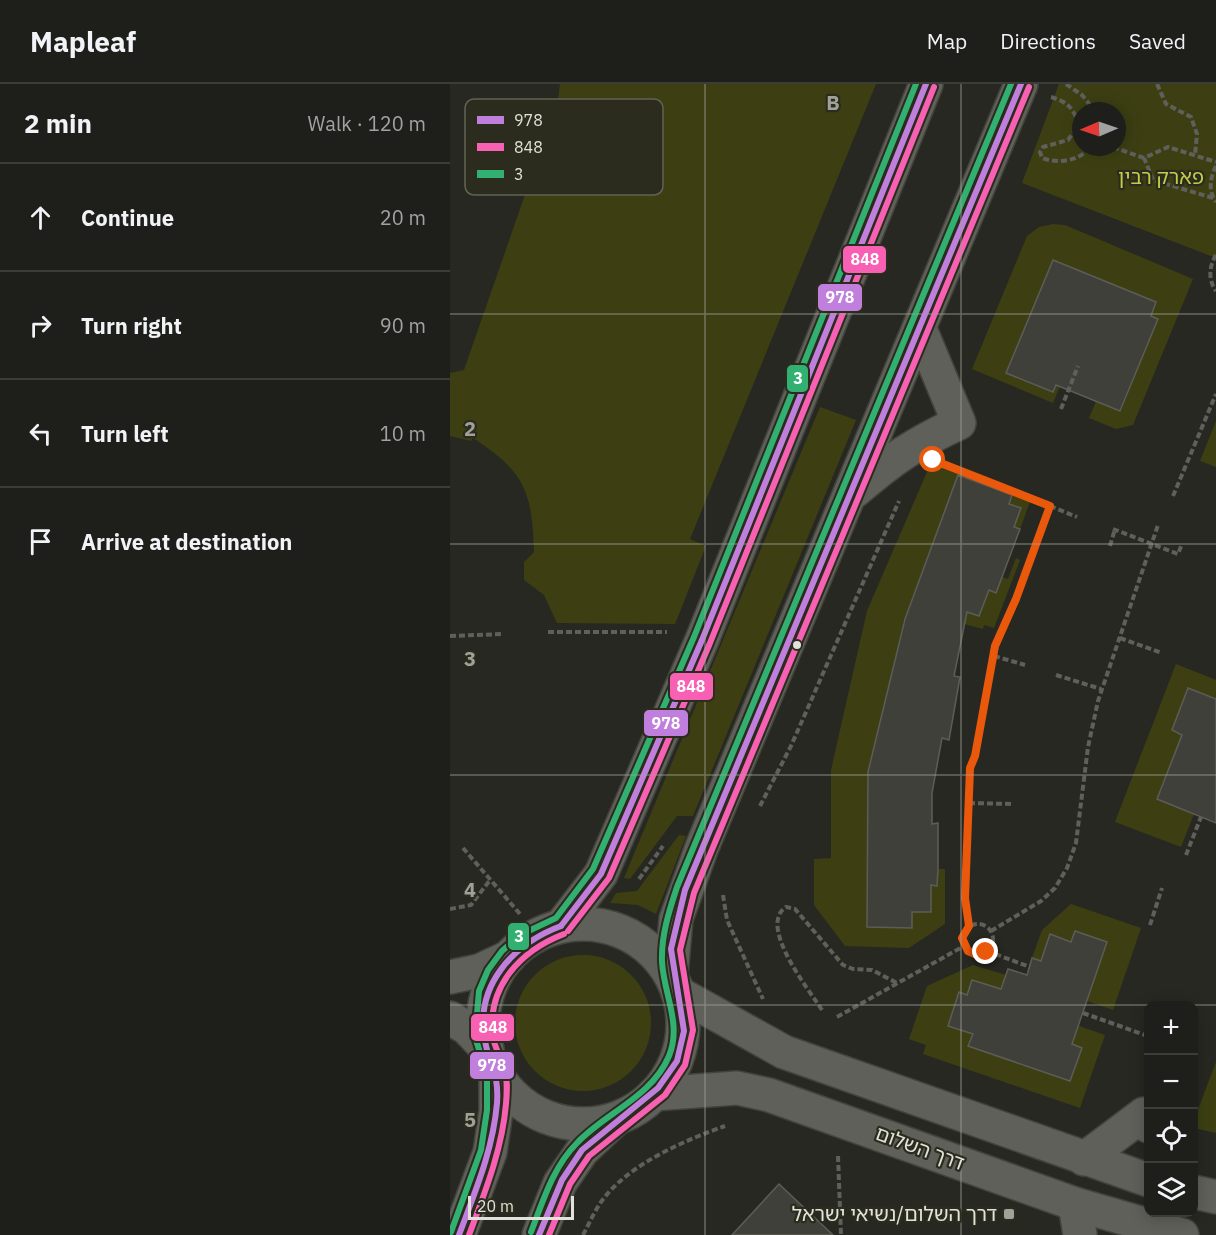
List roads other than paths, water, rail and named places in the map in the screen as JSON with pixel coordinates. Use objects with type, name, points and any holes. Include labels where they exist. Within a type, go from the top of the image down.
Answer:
[{"type":"main road","points":[[561,926],[601,874],[611,853],[702,640],[926,84]]},
{"type":"main road","points":[[674,984],[676,919],[702,847],[920,329],[1033,90]]},
{"type":"main road","points":[[849,496],[887,463],[916,443],[959,423],[920,329]]},
{"type":"main road","points":[[459,1235],[490,1152],[496,1111],[492,1061],[484,1026],[487,995],[496,975],[509,957],[525,942],[545,931],[561,926],[588,923],[630,934],[648,946],[663,962],[682,1006],[683,1033],[678,1059],[663,1085],[642,1105],[616,1119],[582,1150],[560,1183],[539,1235]]},
{"type":"main road","points":[[450,977],[479,970],[509,957]]},
{"type":"main road","points":[[674,984],[784,1052],[1144,1178]]},
{"type":"main road","points":[[450,1018],[466,1028],[492,1061],[510,1093],[527,1107],[545,1117],[566,1123],[587,1124],[616,1119]]},
{"type":"main road","name":"דרך השלום","points":[[654,1094],[737,1088],[769,1095],[1077,1219],[1159,1232]]},
{"type":"main road","points":[[1084,1159],[1144,1114]]},
{"type":"main road","points":[[1198,1193],[1216,1197]]},
{"type":"place","name":"דרך השלום/נשיאי ישראל","points":[[1009,1214]]},
{"type":"park label","name":"פארק רבין","points":[[1161,177]]}]
